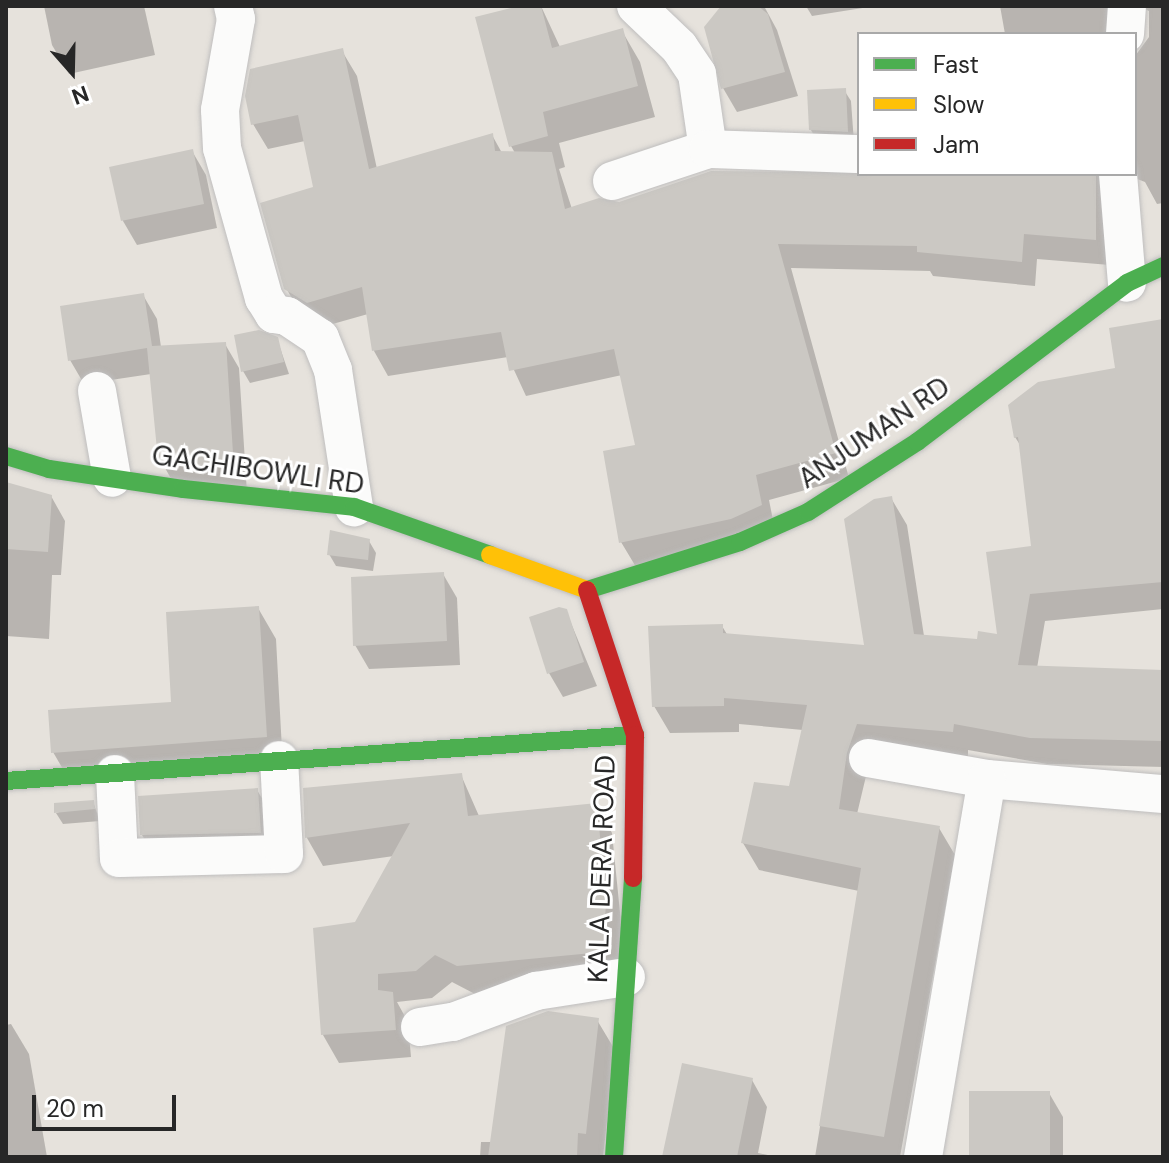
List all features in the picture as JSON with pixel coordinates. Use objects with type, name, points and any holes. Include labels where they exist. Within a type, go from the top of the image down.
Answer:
[{"type":"street","points":[[233,6],[236,19],[220,110],[222,148],[264,298],[274,314],[287,316],[320,338],[333,370],[354,507]]},
{"type":"street","points":[[636,6],[679,47],[697,74],[708,149]]},
{"type":"street","points":[[1125,32],[1127,6]]},
{"type":"street","points":[[612,181],[708,149],[857,154]]},
{"type":"street","points":[[1118,176],[1127,283]]},
{"type":"street","name":"ANJUMAN RD","points":[[587,590],[740,542],[808,512],[917,442],[1127,283],[1163,266]]},
{"type":"street","points":[[97,391],[112,478]]},
{"type":"street","name":"GACHIBOWLI RD","points":[[6,456],[112,478],[354,507],[587,590]]},
{"type":"street","name":"KALA DERA ROAD","points":[[587,590],[635,735],[638,808],[614,1157]]},
{"type":"street","points":[[6,781],[635,735]]},
{"type":"street","points":[[868,758],[987,779],[1163,794]]},
{"type":"street","points":[[115,774],[119,858],[284,854],[279,760]]},
{"type":"street","points":[[923,1157],[987,779]]},
{"type":"street","points":[[420,1027],[453,1022],[536,991],[626,977]]},
{"type":"building","points":[[519,6],[541,6],[552,48],[623,28],[638,86],[543,112],[548,136],[509,147],[475,17]]},
{"type":"building","points":[[721,6],[758,6],[768,14],[785,72],[721,89],[704,27]]},
{"type":"building","points":[[343,48],[369,169],[493,133],[495,151],[552,152],[565,209],[599,198],[619,202],[711,171],[857,172],[857,176],[1096,176],[1096,240],[1024,234],[1022,262],[917,252],[917,246],[778,244],[836,453],[756,475],[762,505],[731,519],[619,543],[603,451],[635,445],[614,349],[509,371],[501,332],[372,351],[362,287],[307,303],[284,289],[260,203],[313,187],[298,115],[251,125],[245,96],[250,69]]},
{"type":"building","points":[[846,88],[848,132],[809,130],[807,90]]},
{"type":"building","points":[[193,149],[204,204],[121,221],[109,167]]},
{"type":"building","points":[[144,293],[152,346],[226,342],[234,469],[158,460],[147,348],[68,361],[60,306]]},
{"type":"building","points":[[1163,319],[1163,582],[1030,594],[1018,665],[1163,670],[1163,741],[1030,738],[954,724],[953,732],[857,724],[847,753],[839,809],[940,826],[884,1137],[819,1126],[861,868],[741,843],[754,782],[789,786],[807,705],[724,698],[724,706],[652,707],[648,626],[723,624],[723,633],[864,645],[844,519],[874,499],[892,496],[914,634],[977,639],[978,631],[997,634],[986,552],[1031,546],[1018,437],[1014,438],[1008,405],[1038,382],[1115,368],[1109,328]]},
{"type":"building","points":[[259,330],[278,337],[284,362],[241,372],[234,335]]},
{"type":"building","points":[[6,482],[52,495],[48,552],[6,549]]},
{"type":"building","points":[[330,530],[370,539],[368,560],[327,555]]},
{"type":"building","points":[[444,572],[447,641],[353,646],[351,577]]},
{"type":"building","points":[[259,606],[267,737],[51,753],[48,710],[171,702],[166,612]]},
{"type":"building","points":[[559,607],[567,609],[584,662],[547,674],[529,617]]},
{"type":"building","points":[[462,773],[468,816],[597,803],[606,903],[603,952],[457,966],[435,955],[416,971],[378,974],[378,990],[393,992],[396,1030],[321,1035],[313,928],[355,922],[410,823],[305,838],[303,788]]},
{"type":"building","points":[[258,788],[261,833],[140,835],[138,796]]},
{"type":"building","points":[[94,800],[95,809],[54,813],[54,803]]},
{"type":"building","points":[[548,1011],[599,1018],[586,1134],[578,1133],[577,1157],[488,1157],[506,1026]]},
{"type":"building","points":[[682,1063],[753,1078],[737,1157],[662,1157]]},
{"type":"building","points":[[969,1091],[1050,1091],[1050,1157],[969,1157]]},
{"type":"traffic: fast","points":[[587,590],[740,542],[808,512],[917,442],[1127,283],[1163,266]]},
{"type":"traffic: fast","points":[[6,456],[49,469],[183,489],[354,507],[490,555]]},
{"type":"traffic: fast","points":[[6,781],[635,735]]},
{"type":"traffic: fast","points":[[614,1157],[633,878]]},
{"type":"traffic: slow","points":[[490,555],[587,590]]},
{"type":"traffic: jam","points":[[587,590],[635,735],[633,878]]}]
